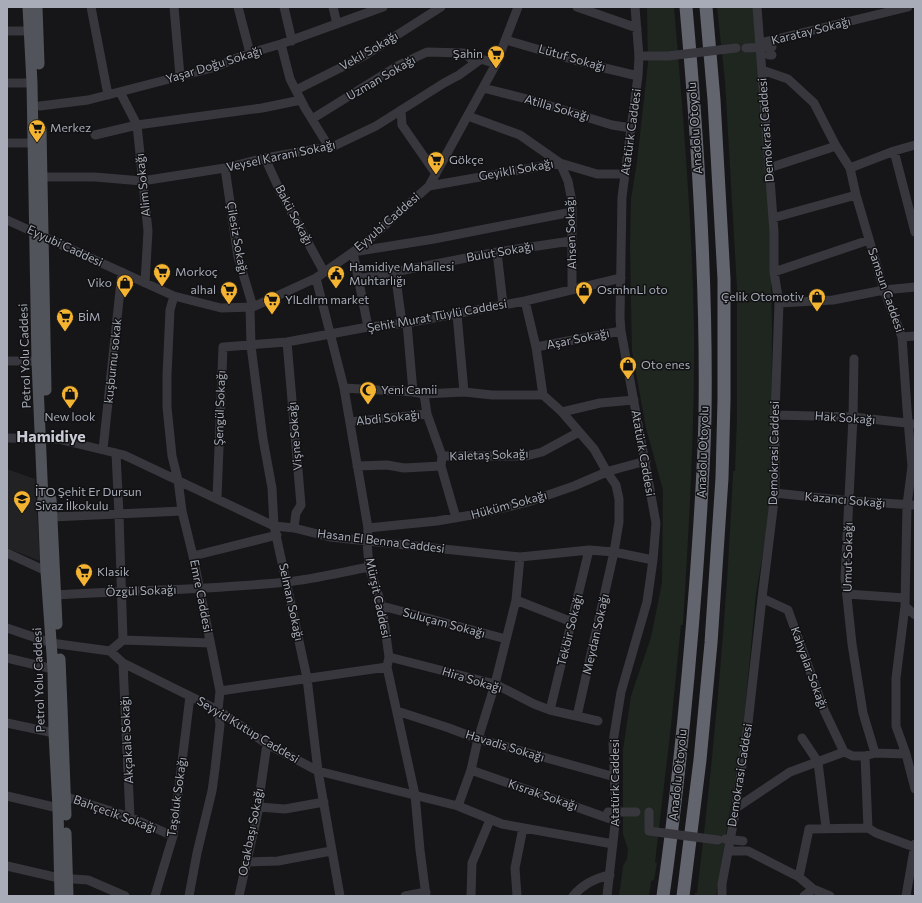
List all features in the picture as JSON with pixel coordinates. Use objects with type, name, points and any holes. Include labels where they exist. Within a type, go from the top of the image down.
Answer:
[{"type":"highway","name":"Anadolu Otoyolu","points":[[663,896],[678,779],[691,638],[703,466],[705,414],[703,254],[693,88],[686,7]]},
{"type":"highway","name":"Anadolu Otoyolu","points":[[683,896],[700,760],[711,643],[722,478],[724,400],[723,264],[714,107],[706,7]]},
{"type":"main road","name":"Petrol Yolu Caddesi","points":[[28,7],[32,83],[33,143],[46,392],[44,439],[46,571],[62,707],[61,795],[63,878],[60,896]]},
{"type":"main road","name":"Petrol Yolu Caddesi","points":[[37,7],[41,178],[38,233],[37,361],[52,517],[56,595],[53,669],[54,733],[61,795],[58,808],[63,878],[68,896]]},
{"type":"street","points":[[91,7],[108,95]]},
{"type":"street","points":[[174,7],[180,76]]},
{"type":"street","points":[[238,7],[250,53]]},
{"type":"street","points":[[284,7],[292,41]]},
{"type":"street","points":[[333,7],[337,24]]},
{"type":"street","name":"Yaşar Doğu Sokağı","points":[[40,106],[88,100],[212,68],[250,53],[292,41],[372,9],[383,7]]},
{"type":"street","name":"Vekil Sokağı","points":[[296,90],[364,56],[440,7]]},
{"type":"street","name":"Eyyubi Caddesi","points":[[7,220],[174,296],[221,308],[251,307],[316,278],[363,245],[429,186],[496,64],[518,7]]},
{"type":"street","points":[[577,7],[637,28]]},
{"type":"street","name":"Atatürk Caddesi","points":[[607,896],[616,821],[613,742],[621,692],[647,602],[653,560],[656,523],[646,461],[621,331],[622,197],[638,76],[639,56],[635,7]]},
{"type":"street","name":"Demokrasi Caddesi","points":[[722,896],[722,884],[736,808],[747,732],[775,493],[775,415],[779,303],[774,272],[773,218],[757,7]]},
{"type":"street","name":"Karatay Sokağı","points":[[760,43],[908,7]]},
{"type":"street","points":[[7,32],[30,31]]},
{"type":"street","name":"Lütuf Sokağı","points":[[506,40],[592,65],[638,76]]},
{"type":"street","points":[[281,44],[290,78],[301,100],[329,147]]},
{"type":"street","points":[[639,56],[668,56],[736,48]]},
{"type":"street","points":[[746,48],[771,52]]},
{"type":"street","name":"Uzman Sokağı","points":[[312,119],[399,65],[427,52],[464,53],[475,62]]},
{"type":"street","points":[[475,62],[481,59],[496,64]]},
{"type":"street","name":"Veysel Karani Sokağı","points":[[41,178],[95,177],[142,181],[225,168],[265,158],[334,146],[376,126],[459,75],[475,62]]},
{"type":"street","name":"Samsun Caddesi","points":[[762,70],[788,79],[814,103],[836,146],[850,168],[856,195],[884,290],[902,337],[912,424],[912,466],[905,602],[896,678],[896,726],[914,778],[915,789]]},
{"type":"street","points":[[7,83],[32,83]]},
{"type":"street","name":"Atilla Sokağı","points":[[483,88],[532,100],[612,124],[631,128]]},
{"type":"street","name":"Alim Sokağı","points":[[120,92],[137,125],[148,231],[145,283]]},
{"type":"street","points":[[95,135],[137,125],[262,108],[301,100]]},
{"type":"street","points":[[401,110],[402,125],[436,174]]},
{"type":"street","points":[[468,116],[520,135],[560,163]]},
{"type":"street","points":[[7,143],[33,143]]},
{"type":"street","points":[[850,168],[894,151],[915,145]]},
{"type":"street","points":[[769,168],[836,146]]},
{"type":"street","points":[[894,151],[915,232]]},
{"type":"street","name":"Bakü Sokağı","points":[[265,158],[280,191],[324,272]]},
{"type":"street","name":"Geyikli Sokağı","points":[[429,186],[560,163],[597,174],[625,174]]},
{"type":"street","name":"Ahsen Sokağı","points":[[560,163],[568,182],[572,212],[572,290]]},
{"type":"street","name":"Çilesiz Sokağı","points":[[225,168],[238,258],[251,307]]},
{"type":"street","points":[[773,218],[856,195]]},
{"type":"street","points":[[368,327],[353,252],[434,239],[572,212]]},
{"type":"street","points":[[774,272],[869,240]]},
{"type":"street","name":"Bulut Sokağı","points":[[358,279],[497,252],[571,241]]},
{"type":"street","points":[[497,252],[503,304]]},
{"type":"street","name":"kuşburnu sokak","points":[[103,449],[122,272]]},
{"type":"street","points":[[395,272],[405,323],[413,392]]},
{"type":"street","name":"Mürşit Caddesi","points":[[316,278],[344,388],[356,466],[368,528],[367,541],[369,567],[382,606],[389,657],[387,666],[415,795],[426,894]]},
{"type":"street","name":"Şehit Murat Tüylü Caddesi","points":[[251,346],[287,342],[368,327],[405,323],[457,314],[524,301],[621,278]]},
{"type":"street","points":[[779,303],[833,300],[884,290],[915,287]]},
{"type":"street","name":"Emre Caddesi","points":[[174,296],[170,310],[167,374],[167,407],[172,456],[178,480],[182,511],[200,589],[220,691],[218,710],[220,725],[213,784],[189,896]]},
{"type":"street","points":[[344,388],[424,394],[464,392],[492,395],[543,395],[536,348],[524,301]]},
{"type":"street","name":"Selman Sokağı","points":[[251,307],[251,346],[262,439],[272,488],[274,526],[307,678],[318,771],[340,896]]},
{"type":"street","points":[[457,314],[464,392]]},
{"type":"street","name":"Aşar Sokağı","points":[[536,348],[621,331]]},
{"type":"street","points":[[902,337],[915,336]]},
{"type":"street","name":"Vişne Sokağı","points":[[287,342],[301,505],[296,513],[294,528]]},
{"type":"street","name":"Şengül Sokağı","points":[[217,498],[223,348],[251,346]]},
{"type":"street","name":"Umut Sokağı","points":[[854,359],[850,501],[845,578],[852,644],[864,713],[875,753]]},
{"type":"street","points":[[7,361],[37,361]]},
{"type":"street","points":[[424,394],[427,414],[456,518]]},
{"type":"street","name":"Meydan Sokağı","points":[[543,395],[562,412],[594,449],[616,485],[618,499],[619,522],[614,552],[577,716]]},
{"type":"street","points":[[562,412],[600,404],[634,400]]},
{"type":"street","name":"Abdi Sokağı","points":[[350,422],[427,414]]},
{"type":"street","name":"Hak Sokağı","points":[[775,415],[853,417],[912,424]]},
{"type":"street","name":"Kaletaş Sokağı","points":[[356,466],[387,465],[404,468],[441,461],[526,456],[542,452],[579,432]]},
{"type":"street","name":"Hasan El Benna Caddesi","points":[[7,438],[58,439],[124,455],[274,526],[294,528],[330,537],[520,557],[589,550],[614,552],[653,560]]},
{"type":"street","points":[[116,453],[123,640]]},
{"type":"street","name":"Hüküm Sokağı","points":[[368,528],[456,518],[483,513],[528,502],[574,486],[607,472],[646,461]]},
{"type":"street","name":"Kazancı Sokağı","points":[[775,493],[850,501],[911,505]]},
{"type":"street","points":[[52,517],[182,511]]},
{"type":"street","points":[[193,556],[277,535]]},
{"type":"street","name":"Tekbir Sokağı","points":[[550,710],[589,550]]},
{"type":"street","points":[[8,557],[46,571]]},
{"type":"street","points":[[458,806],[471,770],[516,600],[520,557]]},
{"type":"street","name":"Özgül Sokağı","points":[[56,595],[122,591],[200,589],[287,582],[369,567]]},
{"type":"street","points":[[847,594],[905,602],[915,615]]},
{"type":"street","name":"Kahyalar Sokağı","points":[[762,598],[788,610],[824,710],[844,752]]},
{"type":"street","points":[[516,600],[572,622]]},
{"type":"street","name":"Suluçam Sokağı","points":[[382,606],[506,639]]},
{"type":"street","points":[[7,628],[55,643],[110,651],[123,640],[210,642]]},
{"type":"street","name":"Seyyid Kutup Caddesi","points":[[110,651],[123,663],[218,710],[267,744],[318,771],[458,806],[502,824],[613,844]]},
{"type":"street","name":"Hira Sokağı","points":[[389,657],[495,684],[534,704],[550,710],[598,721]]},
{"type":"street","points":[[7,658],[53,669]]},
{"type":"street","name":"Akçakale Sokağı","points":[[123,663],[130,817]]},
{"type":"street","points":[[220,691],[387,666]]},
{"type":"street","name":"Taşoluk Sokağı","points":[[155,896],[173,836],[190,696]]},
{"type":"street","name":"Havadis Sokağı","points":[[397,711],[478,739],[615,777]]},
{"type":"street","points":[[7,723],[54,733]]},
{"type":"street","points":[[802,738],[818,762],[826,828]]},
{"type":"street","name":"Ocakbaşı Sokağı","points":[[239,896],[259,807],[267,744]]},
{"type":"street","points":[[736,808],[790,772],[844,752],[853,756],[865,756],[875,753],[906,754]]},
{"type":"street","points":[[865,756],[868,828]]},
{"type":"street","name":"Kısrak Sokağı","points":[[471,770],[616,821]]},
{"type":"street","name":"Bahçecik Sokağı","points":[[61,795],[130,817],[173,836]]},
{"type":"street","points":[[7,796],[58,808]]},
{"type":"street","points":[[259,807],[285,809],[324,802]]},
{"type":"street","points":[[608,812],[636,812]]},
{"type":"street","points":[[649,812],[649,831],[718,840],[743,841]]},
{"type":"street","points":[[471,896],[472,863],[490,820]]},
{"type":"street","points":[[517,896],[515,868],[523,828]]},
{"type":"street","points":[[799,877],[809,829],[868,828],[876,833],[914,846],[906,896]]},
{"type":"street","points":[[246,862],[278,861],[331,851]]},
{"type":"street","points":[[728,851],[748,851],[799,877],[813,889],[830,896]]},
{"type":"street","points":[[7,866],[63,878],[88,880],[125,896]]},
{"type":"street","points":[[574,896],[577,891],[599,878],[610,875]]},
{"type":"street","points":[[804,896],[813,889]]},
{"type":"street","points":[[405,896],[426,894]]},
{"type":"shaded area","points":[[647,7],[674,7],[684,127],[691,247],[694,327],[693,439],[683,625],[681,625],[655,862],[657,863],[654,880],[651,881],[649,896],[619,896],[623,866],[627,859],[628,849],[623,834],[623,750],[631,696],[651,637],[662,583],[663,490],[646,428],[632,351],[630,244],[631,199],[637,162],[648,63]]},
{"type":"shaded area","points":[[717,7],[753,7],[770,222],[772,331],[771,506],[756,594],[743,730],[716,896],[695,896],[695,893],[697,893],[703,840],[719,682],[733,471],[735,471],[737,418],[737,288],[725,81]]},
{"type":"shaded area","name":"İTO Şehit Er Dursun Sivaz İlkokulu","points":[[7,469],[35,479],[40,561],[7,548]]},
{"type":"place","name":"Şahin","points":[[496,69]]},
{"type":"place","name":"Merkez","points":[[37,143]]},
{"type":"place","name":"Gökçe","points":[[436,175]]},
{"type":"place","name":"Morkoç","points":[[162,287]]},
{"type":"place","name":"Hamidiye Mahallesi Muhtarlığı","points":[[336,289]]},
{"type":"place","name":"Viko","points":[[125,298]]},
{"type":"place","name":"alhal","points":[[229,305]]},
{"type":"place","name":"OsmhnLl oto","points":[[584,305]]},
{"type":"place","name":"Çelik Otomotiv","points":[[817,312]]},
{"type":"place","name":"YlLdlrm market","points":[[272,315]]},
{"type":"place","name":"BİM","points":[[65,332]]},
{"type":"place","name":"Oto enes","points":[[628,380]]},
{"type":"place","name":"Yeni Camii","points":[[368,405]]},
{"type":"place","name":"New look","points":[[70,409]]},
{"type":"place","name":"İTO Şehit Er Dursun Sivaz İlkokulu","points":[[22,514]]},
{"type":"place","name":"Klasik","points":[[84,587]]},
{"type":"district","name":"Hamidiye","points":[[51,436]]}]
